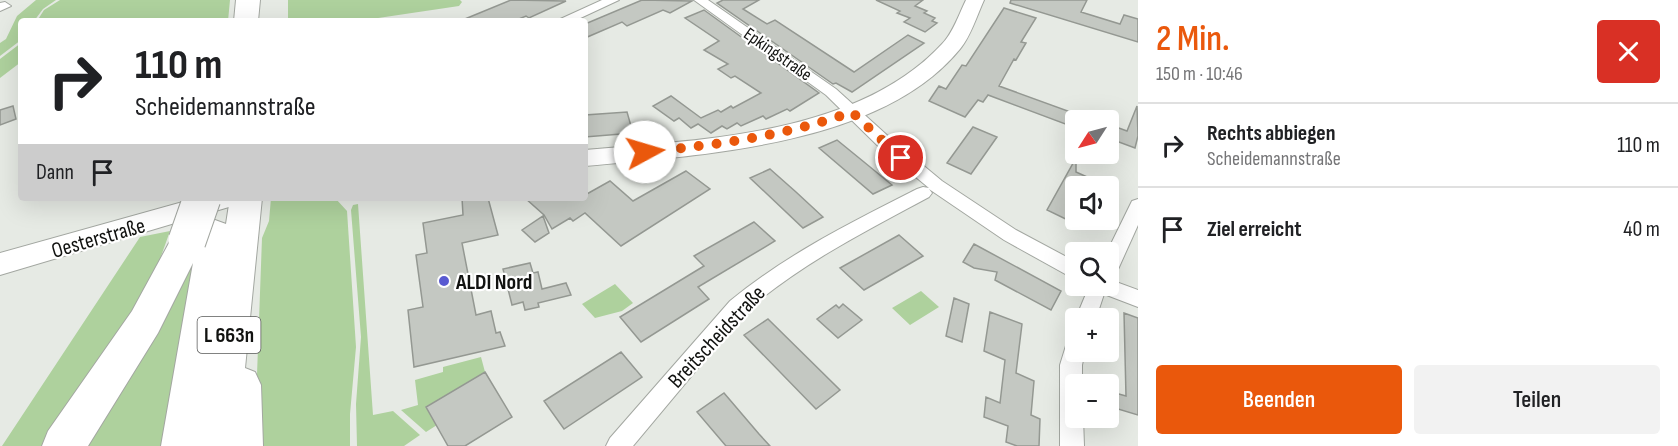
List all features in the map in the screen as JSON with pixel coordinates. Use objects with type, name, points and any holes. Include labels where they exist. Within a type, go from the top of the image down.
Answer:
[{"type":"highway","points":[[246,18],[248,0]]},
{"type":"highway","points":[[266,18],[267,0]]},
{"type":"highway","points":[[205,201],[226,220],[242,446]]},
{"type":"highway","points":[[63,446],[145,322],[226,220]]},
{"type":"highway","name":"L 663n","points":[[182,446],[226,220]]},
{"type":"highway","name":"L 663n","points":[[216,446],[226,220]]},
{"type":"street","points":[[570,18],[613,0]]},
{"type":"street","name":"Epkingstraße","points":[[700,0],[831,92],[901,158],[936,185],[1010,235],[1065,266]]},
{"type":"street","points":[[588,158],[735,142],[810,127],[852,112],[893,93],[930,68],[962,33],[971,16],[975,0]]},
{"type":"street","name":"Breitscheidstraße","points":[[618,446],[736,307],[755,290],[819,249],[923,193]]},
{"type":"street","points":[[1119,247],[1138,206]]},
{"type":"street","name":"Oesterstraße","points":[[0,264],[226,220]]},
{"type":"street","points":[[1119,295],[1138,299]]},
{"type":"street","points":[[1072,362],[1072,446]]},
{"type":"green space","points":[[36,0],[56,0],[43,9],[36,18],[18,18],[18,42],[0,56],[0,43],[6,39],[17,16]]},
{"type":"green space","points":[[60,0],[230,0],[228,18],[39,18],[44,10]]},
{"type":"green space","points":[[288,0],[460,0],[462,2],[459,6],[378,18],[288,18]]},
{"type":"green space","points":[[18,45],[18,64],[0,78],[0,59]]},
{"type":"green space","points":[[271,201],[338,201],[347,211],[356,347],[350,414],[350,446],[261,446],[257,375],[262,238],[269,221]]},
{"type":"green space","points":[[358,204],[373,415],[393,411],[420,435],[404,446],[357,446],[356,404],[361,337],[351,210],[353,205]]},
{"type":"green space","points":[[170,231],[154,276],[49,446],[2,446],[140,237]]},
{"type":"green space","points":[[196,246],[162,446],[76,446]]},
{"type":"green space","points":[[615,284],[633,303],[622,311],[595,318],[582,304]]},
{"type":"green space","points":[[921,291],[939,307],[910,325],[892,308]]},
{"type":"green space","points":[[481,357],[485,372],[437,425],[426,432],[401,410],[418,405],[415,380],[443,372],[443,367]]},
{"type":"building","points":[[511,0],[566,1],[529,18],[526,16],[521,18],[467,18]]},
{"type":"building","points":[[642,0],[692,1],[670,13],[663,10],[627,26],[622,22],[588,37],[588,23]]},
{"type":"building","points":[[723,0],[759,0],[743,9],[767,24],[775,20],[854,72],[908,35],[924,43],[852,92],[836,83],[833,84],[717,3]]},
{"type":"building","points":[[876,0],[923,0],[915,6],[927,11],[924,13],[935,18],[932,21],[937,23],[925,32],[904,22],[910,18],[897,13],[900,11]]},
{"type":"building","points":[[1011,0],[1087,0],[1081,12],[1120,24],[1124,15],[1138,19],[1138,42],[1010,3]]},
{"type":"building","points":[[1004,8],[1036,18],[1021,42],[1026,43],[999,86],[1065,110],[1065,124],[988,95],[983,102],[978,100],[965,117],[929,101],[939,86],[946,89],[962,65],[966,66]]},
{"type":"building","points":[[704,10],[819,93],[790,111],[787,109],[766,119],[763,116],[741,126],[737,123],[727,129],[722,126],[711,133],[698,124],[691,128],[679,118],[674,121],[653,106],[671,96],[701,118],[718,110],[721,112],[731,106],[733,108],[761,93],[735,76],[731,78],[718,69],[728,64],[704,50],[719,41],[685,18]]},
{"type":"building","points":[[13,106],[16,119],[0,125],[0,110]]},
{"type":"building","points":[[1137,106],[1138,136],[1135,148],[1119,142],[1119,128],[1127,131]]},
{"type":"building","points":[[627,112],[633,133],[588,137],[588,115]]},
{"type":"building","points":[[973,127],[997,137],[971,174],[947,163]]},
{"type":"building","points":[[837,140],[892,185],[873,194],[819,148]]},
{"type":"building","points":[[1073,164],[1076,164],[1076,172],[1085,176],[1066,176]]},
{"type":"building","points":[[770,169],[823,217],[803,228],[750,178]]},
{"type":"building","points":[[686,171],[710,189],[621,246],[585,213],[573,221],[570,218],[552,229],[544,215],[528,201],[588,201],[588,193],[610,181],[633,201]]},
{"type":"building","points":[[1065,178],[1065,219],[1047,210]]},
{"type":"building","name":"ALDI Nord","points":[[462,201],[489,201],[498,235],[462,243],[476,315],[491,311],[496,333],[500,332],[505,346],[414,367],[408,310],[423,307],[416,255],[427,253],[423,223],[463,215]]},
{"type":"building","points":[[543,216],[549,233],[535,242],[522,230]]},
{"type":"building","points":[[754,222],[775,241],[698,287],[709,299],[641,342],[620,317],[704,266],[694,256]]},
{"type":"building","points":[[899,235],[923,256],[864,290],[840,268]]},
{"type":"building","points":[[974,244],[1061,291],[1051,310],[995,280],[997,272],[974,268],[963,262]]},
{"type":"building","points":[[530,263],[533,273],[538,272],[542,289],[566,283],[571,295],[538,303],[539,307],[525,310],[523,302],[512,305],[503,269]]},
{"type":"building","points":[[954,298],[969,304],[962,342],[946,336]]},
{"type":"building","points":[[843,304],[862,320],[838,338],[817,319],[836,305],[839,308]]},
{"type":"building","points":[[990,312],[1022,324],[1016,373],[1034,381],[1031,415],[1040,419],[1039,446],[1017,446],[1006,442],[1008,426],[984,417],[986,397],[1000,403],[1005,360],[984,351]]},
{"type":"building","points":[[1124,313],[1138,318],[1138,415],[1119,409],[1119,394],[1126,396]]},
{"type":"building","points":[[768,319],[840,390],[816,409],[744,335]]},
{"type":"building","points":[[621,352],[642,377],[564,429],[544,401]]},
{"type":"building","points":[[485,372],[512,417],[465,446],[448,446],[426,407]]},
{"type":"building","points":[[724,393],[770,446],[726,446],[697,412]]},
{"type":"place","name":"ALDI Nord","points":[[444,281]]},
{"type":"route","points":[[645,152],[735,142],[810,127],[852,112],[901,158]]}]
